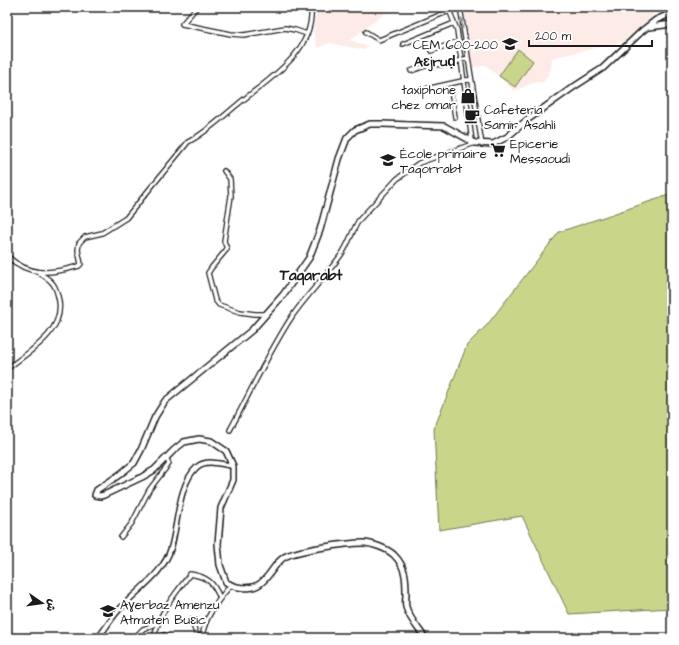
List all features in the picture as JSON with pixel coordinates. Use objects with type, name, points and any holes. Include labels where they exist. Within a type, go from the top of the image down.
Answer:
[{"type":"main road","points":[[425,638],[410,616],[405,605],[406,582],[403,566],[393,554],[377,546],[364,543],[297,552],[283,557],[258,586],[249,587],[230,585],[226,582],[220,564],[218,544],[221,508],[233,480],[233,466],[226,451],[212,440],[199,439],[184,442],[166,457],[154,470],[104,495],[95,495],[97,490],[134,463],[141,450],[154,417],[165,401],[252,330],[283,295],[309,258],[320,230],[339,159],[347,138],[355,130],[370,124],[444,126],[474,142],[493,144],[507,137],[527,120],[603,68],[642,31],[659,18],[672,13]]},
{"type":"main road","points":[[649,27],[672,24]]},
{"type":"street","points":[[197,7],[182,24],[231,34],[244,35],[285,28],[307,34]]},
{"type":"street","points":[[7,256],[24,268],[38,272],[60,272],[79,266],[81,264],[78,250],[79,243],[85,237],[102,233],[126,218],[188,142],[198,137],[286,65],[303,43],[307,34],[312,7]]},
{"type":"street","points":[[366,32],[379,40],[448,9],[459,7],[482,144]]},
{"type":"street","points":[[230,430],[278,339],[309,293],[350,242],[354,228],[359,220],[397,179],[419,163],[474,142],[457,30],[448,9]]},
{"type":"street","points":[[403,44],[454,23]]},
{"type":"street","points":[[431,52],[458,41]]},
{"type":"street","points":[[411,71],[431,64],[444,64],[468,58]]},
{"type":"street","points":[[426,89],[471,79]]},
{"type":"street","points":[[450,84],[455,117]]},
{"type":"street","points":[[224,171],[230,179],[231,196],[224,241],[227,249],[208,273],[215,300],[219,305],[240,312],[266,314]]},
{"type":"street","points":[[7,369],[26,355],[50,333],[58,317],[60,307],[56,288],[50,280],[38,272]]},
{"type":"street","points":[[121,537],[132,523],[149,490],[169,464],[166,457]]},
{"type":"street","points":[[98,638],[118,611],[155,576],[167,559],[171,548],[183,491],[191,475],[198,466],[206,463],[233,466]]},
{"type":"street","points":[[154,638],[158,623],[164,610],[190,574],[202,576],[214,585],[220,598]]},
{"type":"street","points":[[202,638],[203,628],[220,598],[230,585]]},
{"type":"street","points":[[191,620],[198,638]]},
{"type":"street","points":[[134,638],[143,629],[158,623]]},
{"type":"street","points":[[157,638],[164,635],[171,638]]},
{"type":"street","points":[[220,638],[226,636]]},
{"type":"shaded area","points":[[317,7],[393,7],[350,40],[368,46],[364,50],[330,43],[317,48],[313,32]]},
{"type":"shaded area","name":"CEM 600-200","points":[[464,7],[652,7],[652,18],[623,42],[552,58],[551,69],[544,82],[533,83],[514,91],[486,65],[472,68]]},
{"type":"green space","points":[[518,49],[533,61],[515,87],[499,76]]},
{"type":"green space","points":[[672,194],[672,608],[569,614],[522,516],[439,530],[434,429],[467,345],[487,325],[559,232]]},
{"type":"place","name":"CEM 600-200","points":[[510,44]]},
{"type":"place","name":"taxiphone chez omar","points":[[468,96]]},
{"type":"place","name":"Cafeteria Samir Asahli","points":[[472,116]]},
{"type":"place","name":"Epicerie Messaoudi","points":[[498,150]]},
{"type":"place","name":"École primaire Taqorrabt","points":[[388,160]]},
{"type":"place","name":"Aɣerbaz Amenzu Atmaten Buɛic","points":[[108,611]]},
{"type":"district","name":"Aɛjruḍ","points":[[435,61]]},
{"type":"district","name":"Taqarabt","points":[[311,275]]}]
